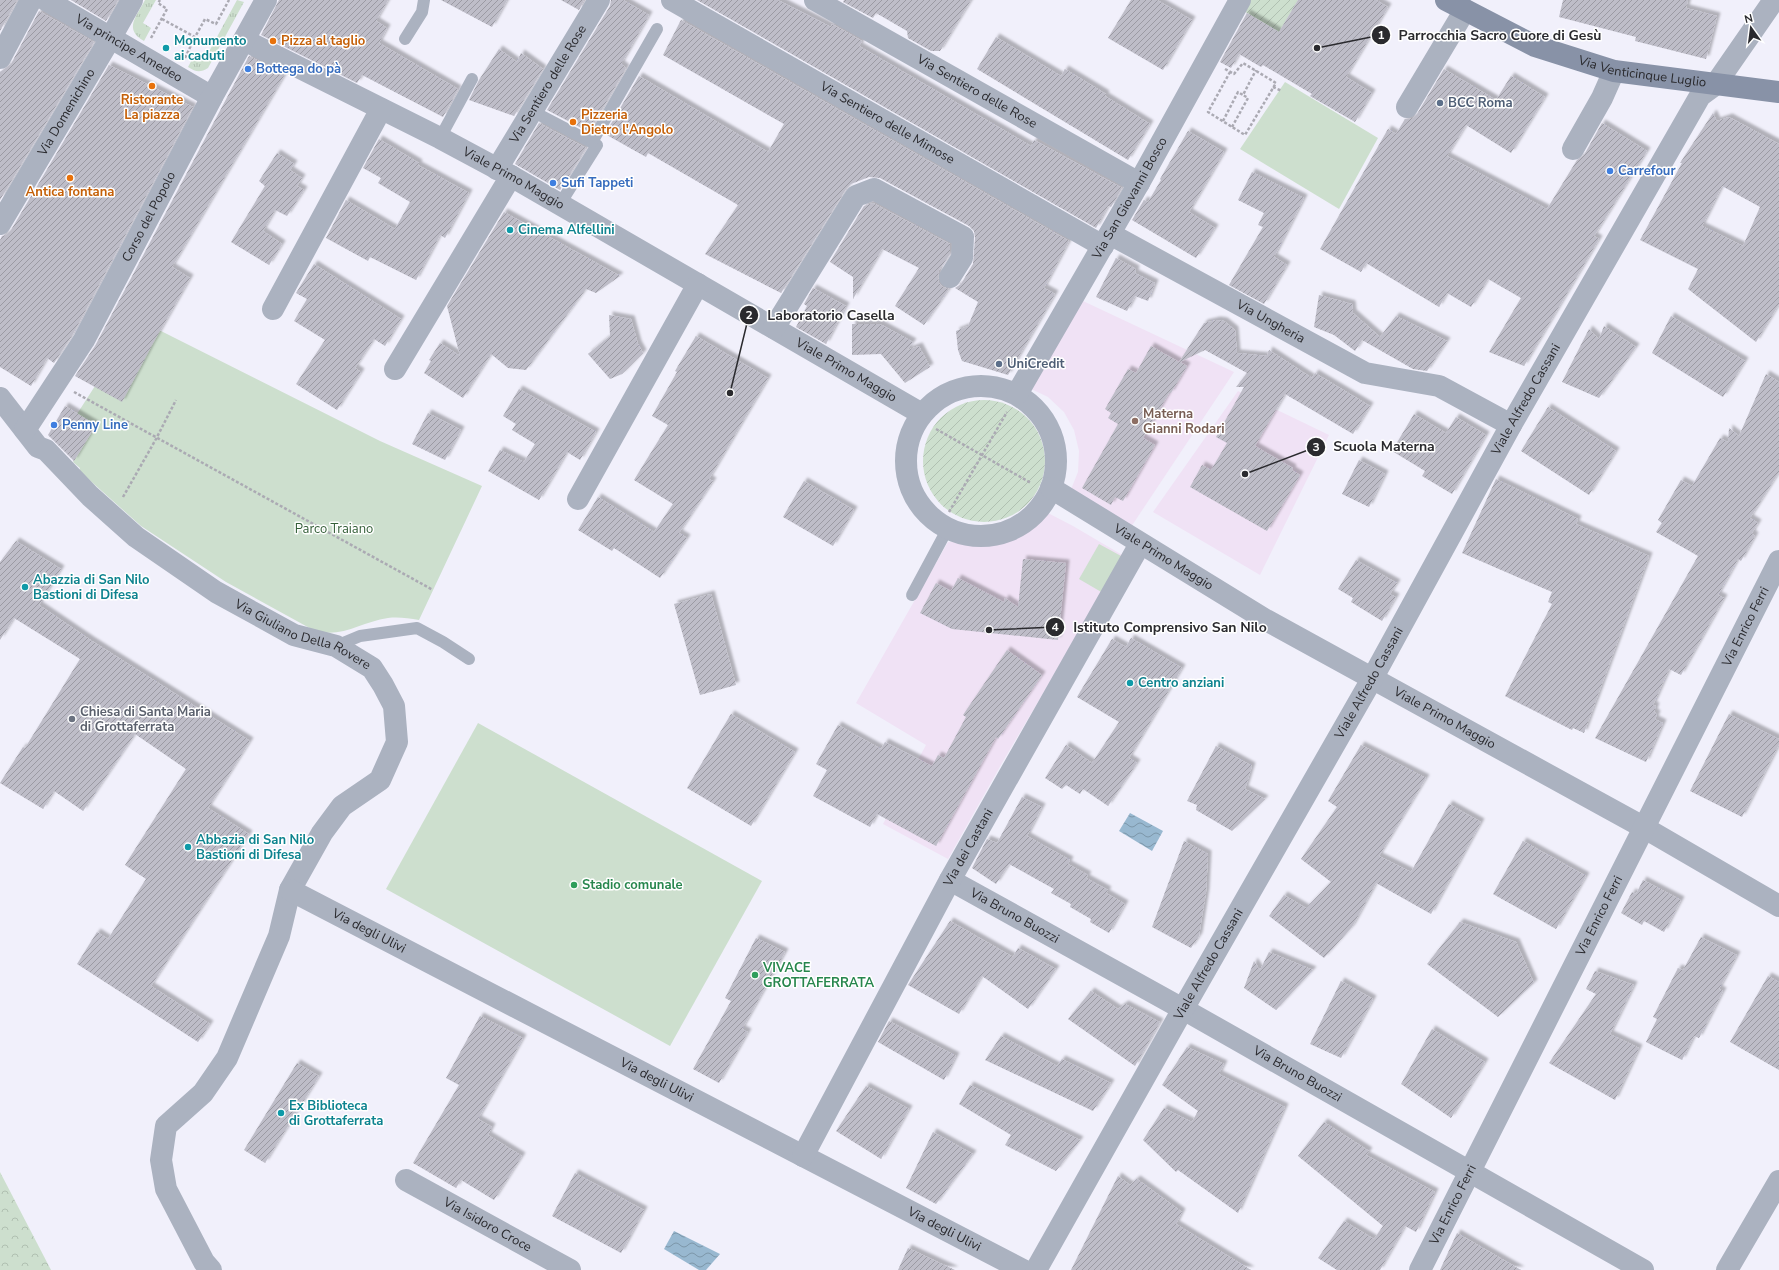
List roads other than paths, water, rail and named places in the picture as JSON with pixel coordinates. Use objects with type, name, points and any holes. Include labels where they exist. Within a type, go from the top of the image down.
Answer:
[{"type":"main road","name":"Via Venticinque Luglio","points":[[1455,5],[1535,46],[1614,71],[1708,90],[1779,92]]},
{"type":"street","points":[[0,58],[31,0]]},
{"type":"street","name":"Via principe Amedeo","points":[[46,0],[110,39],[212,97]]},
{"type":"street","name":"Via Domenichino","points":[[0,224],[132,0]]},
{"type":"street","name":"Corso del Popolo","points":[[25,430],[84,340],[212,97],[266,0]]},
{"type":"street","name":"Via Sentiero delle Rose","points":[[395,369],[504,172],[532,111],[599,0]]},
{"type":"street","name":"Via Sentiero delle Mimose","points":[[672,0],[1106,240]]},
{"type":"street","name":"Via Sentiero delle Rose","points":[[815,0],[1139,183]]},
{"type":"street","name":"Via San Giovanni Bosco","points":[[1017,394],[1139,183],[1240,0]]},
{"type":"street","name":"Viale Alfredo Cassani","points":[[1036,1270],[1183,1009],[1372,679],[1510,426],[1708,90],[1772,0]]},
{"type":"street","points":[[1407,107],[1455,5]]},
{"type":"street","name":"Viale Primo Maggio","points":[[244,40],[381,110],[440,138],[504,172],[774,328],[920,416]]},
{"type":"street","points":[[1573,149],[1602,98],[1614,71]]},
{"type":"street","points":[[273,309],[381,110]]},
{"type":"street","points":[[774,328],[856,196],[874,189],[963,237],[962,258],[950,277]]},
{"type":"street","name":"Via Ungheria","points":[[1106,240],[1365,374],[1439,386],[1510,426]]},
{"type":"street","points":[[578,499],[698,284]]},
{"type":"street","points":[[992,386],[1017,394],[1034,407],[1047,425],[1055,445],[1056,467],[1049,491],[1042,503],[1030,517],[1016,527],[1000,533],[977,535],[965,534],[945,526],[922,508],[912,491],[906,473],[909,436],[920,416],[942,396],[966,387],[992,386]]},
{"type":"street","name":"Via Giuliano Della Rovere","points":[[0,398],[38,447],[46,450],[90,496],[136,537],[216,592],[294,635],[336,646],[372,668],[394,706],[397,742],[380,780],[342,806],[322,832],[290,890],[279,936],[227,1058],[203,1093],[166,1126],[161,1160],[166,1189],[204,1262],[211,1270]]},
{"type":"street","name":"Viale Primo Maggio","points":[[1049,491],[1266,620],[1643,827],[1779,906]]},
{"type":"street","name":"Via dei Castani","points":[[803,1156],[950,880],[1140,544]]},
{"type":"street","name":"Via Enrico Ferri","points":[[1420,1270],[1468,1172],[1779,561]]},
{"type":"street","name":"Via Bruno Buozzi","points":[[950,880],[1183,1009],[1643,1270]]},
{"type":"street","name":"Via degli Ulivi","points":[[290,890],[1022,1270]]},
{"type":"street","name":"Via Isidoro Croce","points":[[406,1180],[570,1270]]},
{"type":"street","points":[[1727,1270],[1779,1181]]},
{"type":"lane","points":[[405,39],[422,12],[424,0]]},
{"type":"lane","points":[[592,142],[657,29]]},
{"type":"lane","points":[[440,138],[472,79]]},
{"type":"lane","points":[[532,111],[597,145],[560,204]]},
{"type":"lane","points":[[912,595],[945,526]]},
{"type":"lane","points":[[336,646],[360,636],[417,628],[443,642],[469,660]]},
{"type":"water","points":[[1130,813],[1163,831],[1152,851],[1119,831]]},
{"type":"water","points":[[674,1231],[720,1254],[706,1270],[699,1270],[664,1249]]},
{"type":"place","name":"Pizza al taglio","points":[[273,41]]},
{"type":"place","name":"Monumento ai caduti","points":[[166,48]]},
{"type":"place","name":"Parrocchia Sacro Cuore di Gesù","points":[[1317,48]]},
{"type":"place","name":"Bottega do pà","points":[[248,69]]},
{"type":"place","name":"Ristorante La piazza","points":[[152,86]]},
{"type":"place","name":"BCC Roma","points":[[1440,103]]},
{"type":"place","name":"Pizzeria Dietro l'Angolo","points":[[573,122]]},
{"type":"place","name":"Carrefour","points":[[1610,171]]},
{"type":"place","name":"Antica fontana","points":[[70,178]]},
{"type":"place","name":"Sufi Tappeti","points":[[553,183]]},
{"type":"place","name":"Cinema Alfellini","points":[[510,230]]},
{"type":"place","name":"UniCredit","points":[[999,364]]},
{"type":"place","name":"Laboratorio Casella","points":[[730,393]]},
{"type":"place","name":"Materna Gianni Rodari","points":[[1135,421]]},
{"type":"place","name":"Penny Line","points":[[54,425]]},
{"type":"place","name":"Scuola Materna","points":[[1245,474]]},
{"type":"place","name":"Abazzia di San Nilo Bastioni di Difesa","points":[[25,587]]},
{"type":"place","name":"Istituto Comprensivo San Nilo","points":[[989,630]]},
{"type":"place","name":"Centro anziani","points":[[1130,683]]},
{"type":"place","name":"Chiesa di Santa Maria di Grottaferrata","points":[[72,719]]},
{"type":"place","name":"Abbazia di San Nilo Bastioni di Difesa","points":[[188,847]]},
{"type":"place","name":"Stadio comunale","points":[[574,885]]},
{"type":"place","name":"VIVACE GROTTAFERRATA","points":[[755,975]]},
{"type":"place","name":"Ex Biblioteca di Grottaferrata","points":[[281,1113]]},
{"type":"park label","name":"Parco Traiano","points":[[334,529]]}]
